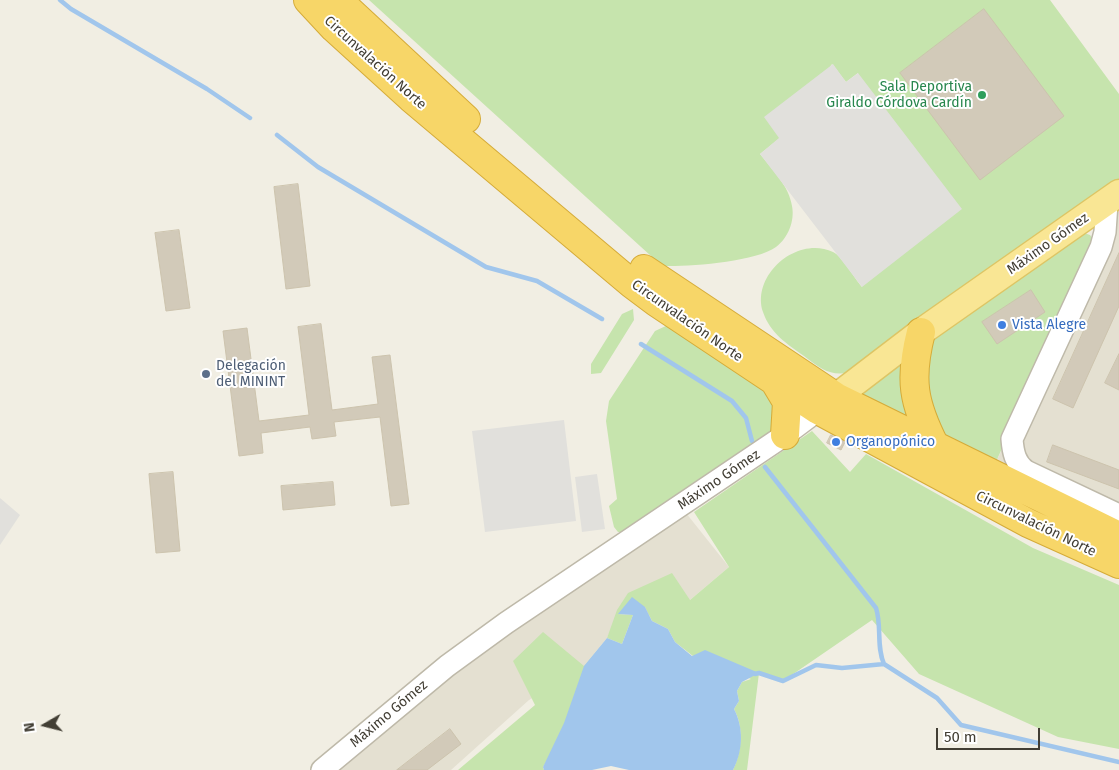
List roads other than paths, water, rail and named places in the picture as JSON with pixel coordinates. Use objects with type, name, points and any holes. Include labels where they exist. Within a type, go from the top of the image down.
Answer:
[{"type":"highway","name":"Circunvalación Norte","points":[[308,0],[340,12],[444,101],[638,276],[776,382],[935,446],[1119,536]]},
{"type":"highway","name":"Circunvalación Norte","points":[[661,293],[827,404],[1028,523],[1119,564]]},
{"type":"highway","points":[[921,332],[913,373],[915,393],[921,418],[935,446]]},
{"type":"highway","points":[[776,382],[787,402],[785,435]]},
{"type":"main road","name":"Máximo Gómez","points":[[827,404],[921,332],[1115,205]]},
{"type":"street","points":[[1115,205],[1100,248],[1012,439],[1012,444],[1016,459],[1026,471],[1119,515]]},
{"type":"street","name":"Máximo Gómez","points":[[322,770],[447,666],[506,622],[785,435],[827,404]]},
{"type":"water","points":[[632,597],[645,607],[652,621],[668,629],[675,642],[692,656],[705,650],[759,673],[742,682],[737,691],[739,701],[734,709],[741,732],[741,739],[739,755],[733,770],[629,770],[611,766],[592,770],[544,770],[543,767],[564,723],[584,666],[607,638],[622,644],[633,615],[618,614]]},
{"type":"waterway","points":[[60,0],[71,9],[207,89],[250,118]]},
{"type":"waterway","points":[[277,135],[318,167],[486,267],[537,281],[602,319]]},
{"type":"waterway","points":[[641,344],[732,401],[746,418],[752,441]]},
{"type":"waterway","points":[[765,467],[876,608],[879,622],[880,650],[884,664]]},
{"type":"waterway","points":[[755,674],[759,673],[783,681],[816,665],[842,668],[884,664],[937,698],[961,725],[1119,762]]},
{"type":"place","name":"Sala Deportiva Giraldo Córdova Cardín","points":[[982,95]]},
{"type":"place","name":"Vista Alegre","points":[[1002,325]]},
{"type":"place","name":"Delegación del MININT","points":[[206,374]]},
{"type":"place","name":"Organopónico","points":[[836,442]]}]
